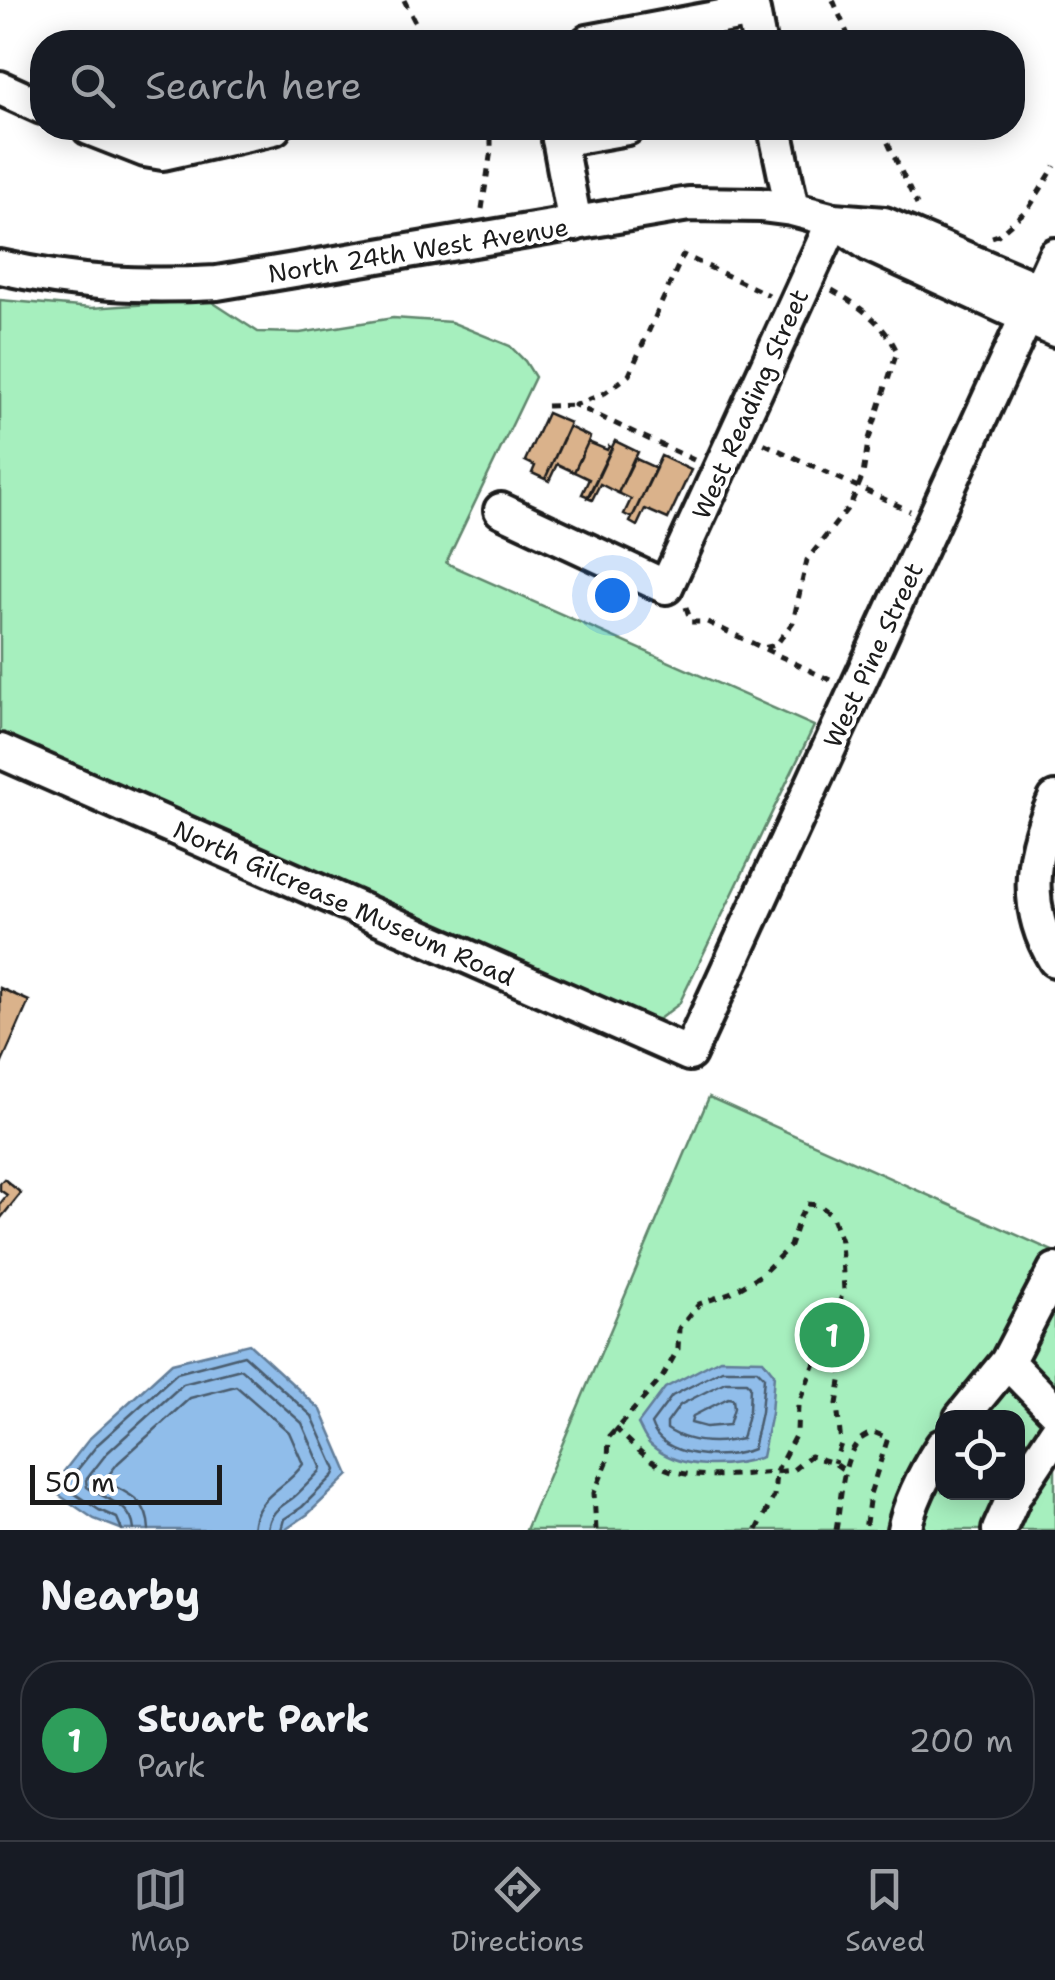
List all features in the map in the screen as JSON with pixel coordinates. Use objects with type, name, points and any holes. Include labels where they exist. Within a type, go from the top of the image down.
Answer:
[{"type":"street","points":[[651,30],[752,11],[756,30]]},
{"type":"street","points":[[0,88],[30,102]]},
{"type":"street","points":[[119,140],[163,153],[221,140]]},
{"type":"street","points":[[559,140],[575,224]]},
{"type":"street","points":[[778,140],[792,209]]},
{"type":"street","name":"North 24th West Avenue","points":[[0,267],[92,282],[148,286],[217,283],[690,204],[729,203],[792,209],[834,220],[870,244],[1044,309]]},
{"type":"street","name":"West Reading Street","points":[[666,587],[834,220]]},
{"type":"street","name":"West Pine Street","points":[[689,1054],[934,521],[1044,309],[1055,255]]},
{"type":"street","points":[[501,510],[666,587]]},
{"type":"street","name":"North Gilcrease Museum Road","points":[[0,751],[689,1054]]},
{"type":"street","points":[[1048,948],[1036,908],[1033,878],[1042,828],[1055,799]]},
{"type":"street","points":[[968,1410],[1042,1326],[1055,1270]]},
{"type":"street","points":[[1007,1362],[1055,1411]]},
{"type":"street","points":[[1025,1479],[1055,1434]]},
{"type":"street","points":[[904,1530],[935,1458]]},
{"type":"street","points":[[999,1530],[1013,1500]]},
{"type":"path","points":[[404,0],[419,30]]},
{"type":"path","points":[[833,0],[846,30]]},
{"type":"path","points":[[478,241],[477,223],[484,202],[491,140]]},
{"type":"path","points":[[887,140],[922,217]]},
{"type":"path","points":[[986,240],[998,235],[1029,208],[1055,166]]},
{"type":"path","points":[[547,406],[575,405],[604,393],[628,375],[683,255],[801,293],[824,285],[858,306],[893,342],[897,352],[868,442],[863,475],[851,504],[807,560],[793,622],[776,644],[763,648]]},
{"type":"path","points":[[575,405],[719,472]]},
{"type":"path","points":[[737,432],[934,521]]},
{"type":"path","points":[[666,587],[684,604],[691,622],[707,622],[856,692]]},
{"type":"path","points":[[596,1530],[594,1493],[608,1460],[609,1437],[662,1378],[678,1349],[679,1328],[699,1304],[761,1276],[790,1246],[807,1204],[819,1205],[831,1214],[841,1241],[844,1291],[798,1405],[797,1432],[776,1472],[774,1496],[757,1530]]},
{"type":"path","points":[[826,1336],[842,1376],[837,1404],[841,1444],[834,1463]]},
{"type":"path","points":[[614,1428],[670,1471],[776,1472],[794,1470],[810,1456],[844,1470]]},
{"type":"path","points":[[836,1530],[844,1470],[858,1441],[873,1432],[888,1438],[870,1494],[865,1530]]},
{"type":"green space","points":[[0,300],[91,308],[209,300],[258,332],[300,333],[393,318],[451,322],[510,346],[525,361],[535,377],[446,563],[814,726],[679,1004],[659,1019],[631,1018],[0,734]]},
{"type":"green space","points":[[709,1097],[1055,1252],[1055,1530],[526,1530]]},
{"type":"water","points":[[249,1344],[321,1410],[349,1475],[308,1514],[285,1530],[123,1530],[94,1519],[50,1489],[90,1438],[172,1363]]},
{"type":"water","points":[[720,1359],[763,1360],[774,1374],[762,1457],[705,1465],[676,1459],[649,1443],[638,1424],[665,1388]]},
{"type":"building","points":[[547,413],[570,423],[545,479],[532,473],[535,466],[525,461]]},
{"type":"building","points":[[569,427],[590,437],[574,472],[557,464],[549,481],[545,479]]},
{"type":"building","points":[[615,441],[638,452],[618,493],[600,484],[592,500],[587,498]]},
{"type":"building","points":[[588,442],[607,450],[612,448],[589,497],[582,494],[589,479],[574,472]]},
{"type":"building","points":[[661,456],[691,470],[668,519],[645,509],[637,526],[630,522]]},
{"type":"building","points":[[634,458],[656,468],[632,518],[624,514],[631,499],[618,493]]},
{"type":"building","points":[[0,988],[29,1001],[0,1067]]},
{"type":"building","points":[[4,1179],[21,1193],[0,1219],[0,1204],[7,1195],[0,1190]]},
{"type":"place","name":"Stuart Park","points":[[832,1335]]}]
